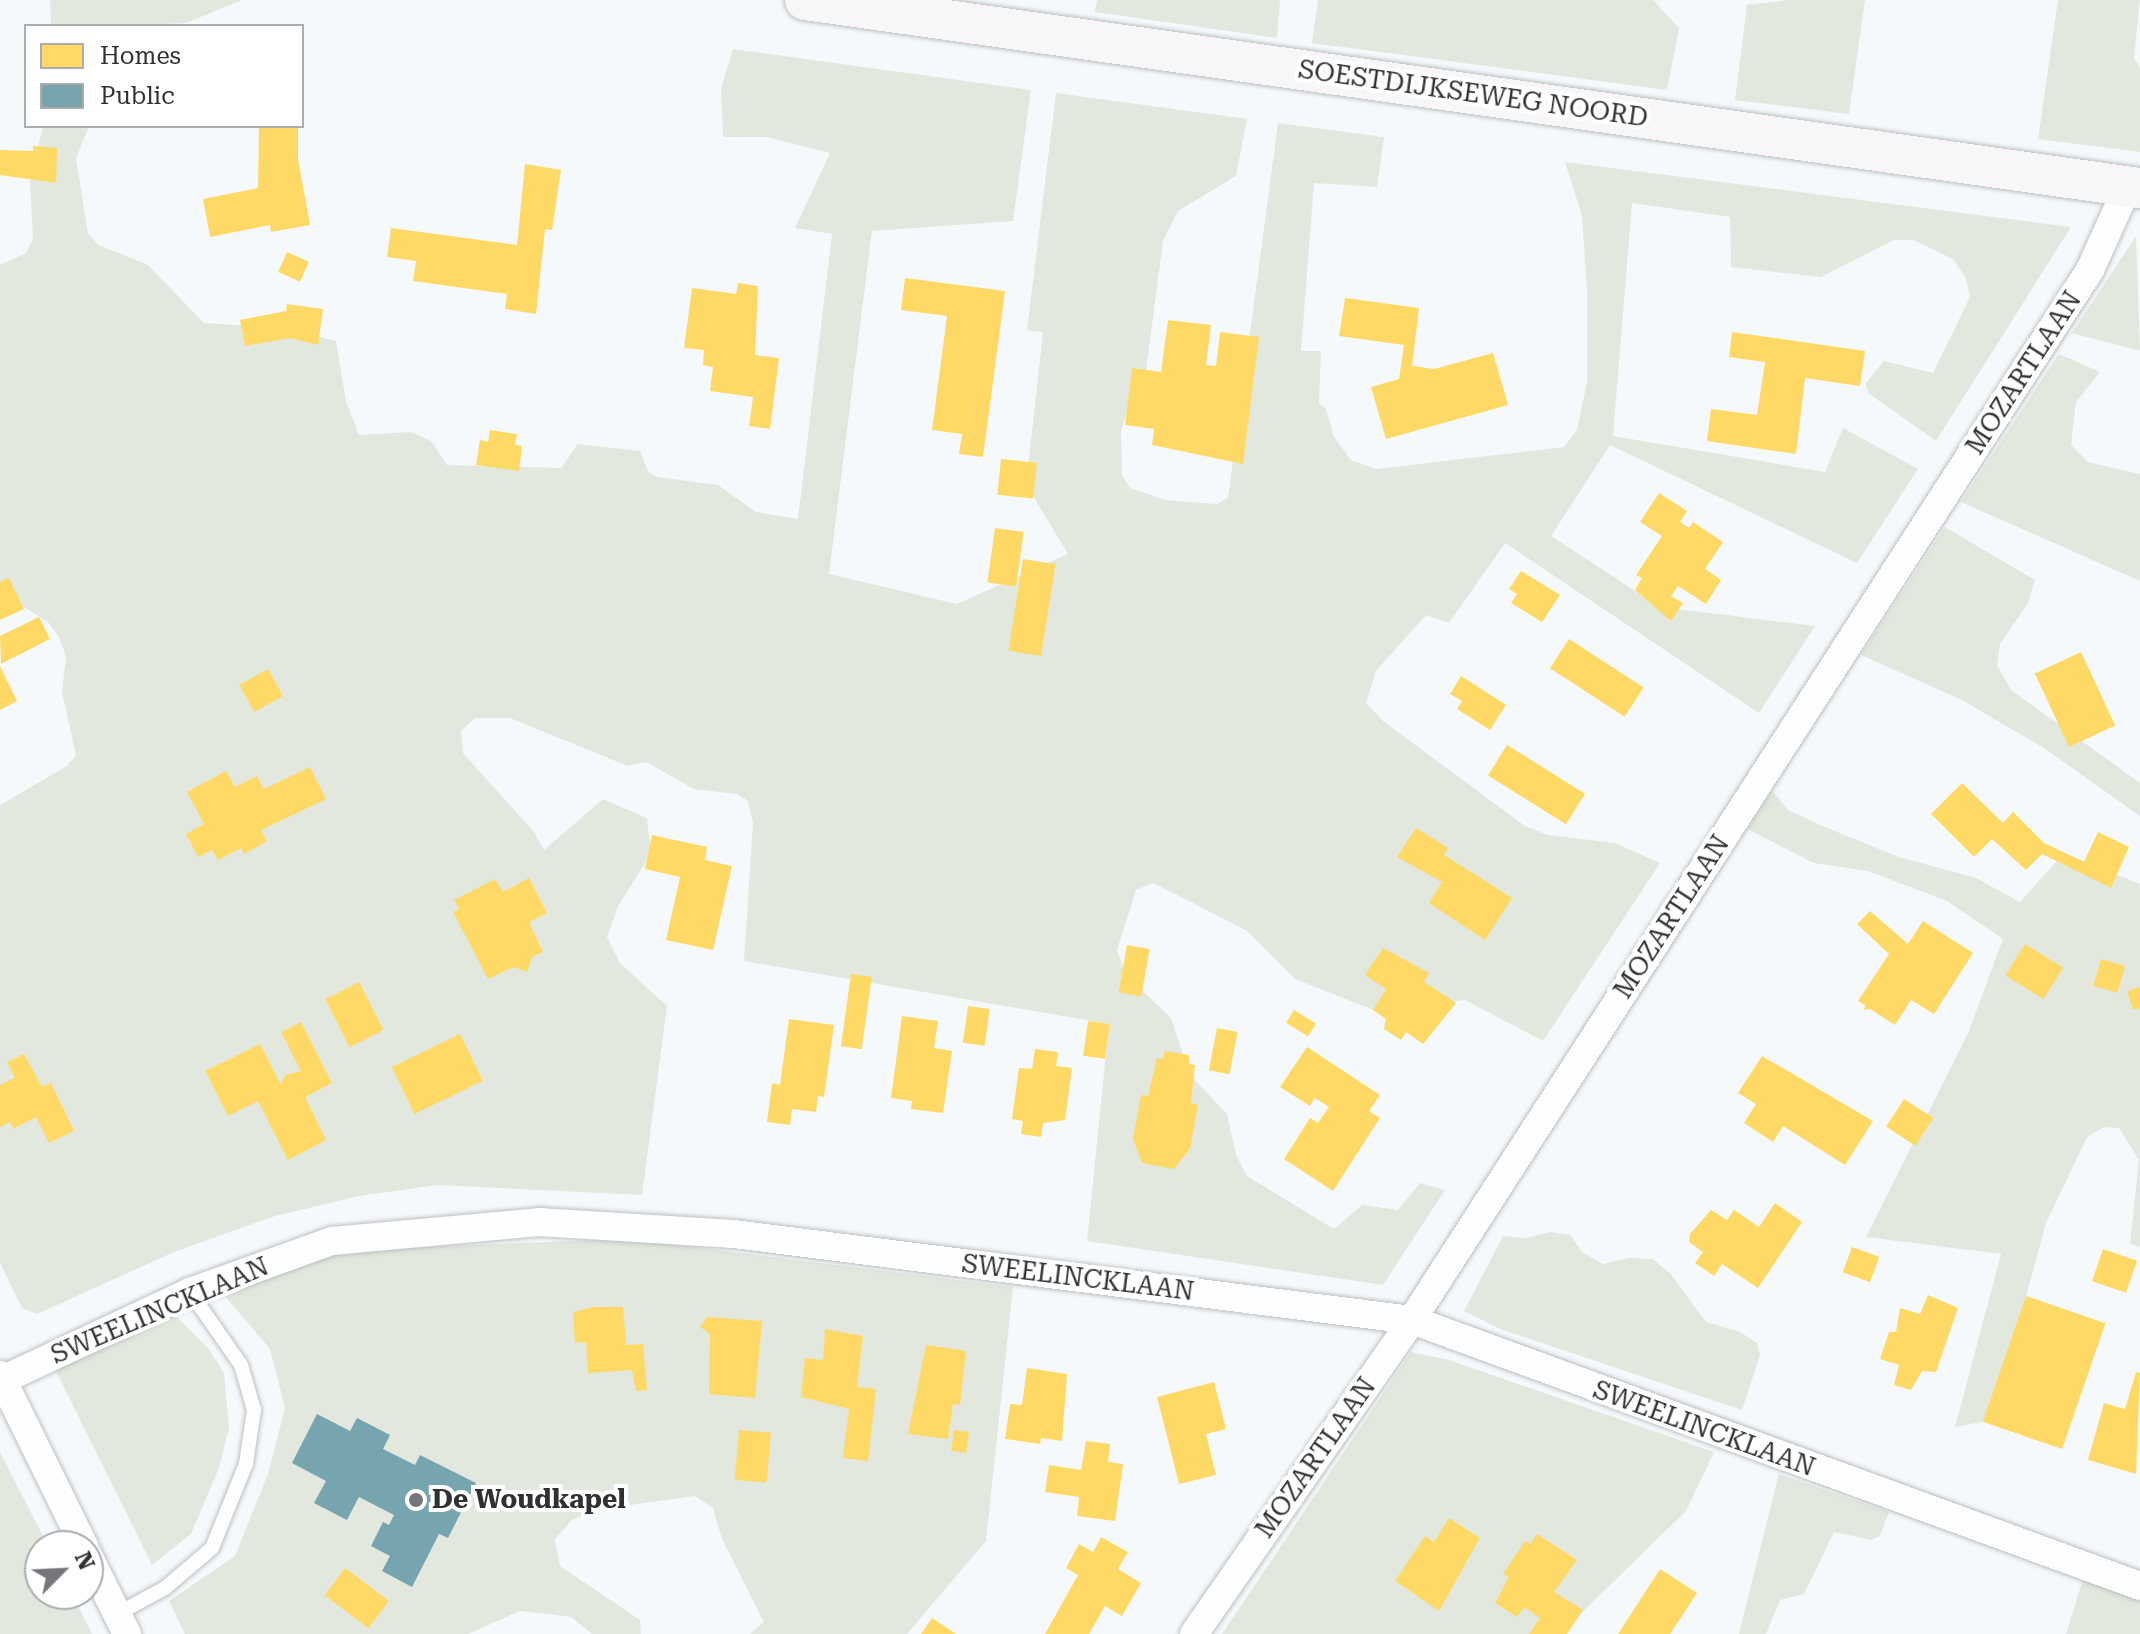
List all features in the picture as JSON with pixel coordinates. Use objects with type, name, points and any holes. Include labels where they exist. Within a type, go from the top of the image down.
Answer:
[{"type":"main road","name":"SOESTDIJKSEWEG NOORD","points":[[805,0],[2134,187]]},
{"type":"street","name":"MOZARTLAAN","points":[[1194,1634],[1412,1320],[2090,270],[2134,187]]},
{"type":"street","name":"SWEELINCKLAAN","points":[[1,1379],[190,1292],[332,1241],[539,1222],[734,1234],[1412,1320],[2140,1586]]},
{"type":"street","points":[[1,1379],[76,1530]]},
{"type":"street","points":[[104,1587],[122,1624]]},
{"type":"lane","points":[[122,1624],[212,1548],[246,1464],[254,1410],[241,1365],[190,1292]]},
{"type":"shaded area","points":[[50,0],[242,0],[186,23],[51,24]]},
{"type":"shaded area","points":[[1097,0],[1280,0],[1277,38],[1095,12]]},
{"type":"shaded area","points":[[1318,0],[1653,0],[1679,28],[1667,90],[1312,43]]},
{"type":"shaded area","points":[[1787,0],[1865,0],[1849,114],[1735,100],[1747,5]]},
{"type":"shaded area","points":[[2058,0],[2140,0],[2134,58],[2140,68],[2140,152],[2038,139]]},
{"type":"shaded area","points":[[733,49],[1031,90],[1013,221],[872,231],[829,574],[957,604],[1068,554],[1030,491],[1028,467],[1043,332],[1027,330],[1056,93],[1247,119],[1236,176],[1178,211],[1163,241],[1143,394],[1130,400],[1121,432],[1122,475],[1130,488],[1165,500],[1217,504],[1228,498],[1278,123],[1384,137],[1377,187],[1314,183],[1301,351],[1321,351],[1319,403],[1326,409],[1334,437],[1351,460],[1376,469],[1564,447],[1577,430],[1587,382],[1587,290],[1582,216],[1565,162],[2071,227],[1936,441],[1868,393],[1866,383],[1884,361],[1933,373],[1970,297],[1966,278],[1953,259],[1913,240],[1894,240],[1821,277],[1731,267],[1730,217],[1632,203],[1613,436],[1825,472],[1843,428],[1918,469],[1857,563],[1610,445],[1551,536],[1649,600],[1678,609],[1815,626],[1759,713],[1505,543],[1449,623],[1426,615],[1376,671],[1366,703],[1383,721],[1525,826],[1548,835],[1615,843],[1660,863],[1543,1041],[1465,1000],[1376,1011],[1295,979],[1247,931],[1189,901],[1153,883],[1136,890],[1117,950],[1126,975],[1171,1018],[1190,1075],[1227,1114],[1236,1155],[1247,1176],[1334,1229],[1362,1205],[1398,1210],[1420,1183],[1445,1190],[1383,1285],[1087,1241],[1109,1024],[744,961],[753,823],[748,801],[737,794],[694,789],[646,762],[628,766],[510,718],[475,718],[461,731],[463,753],[534,832],[544,850],[603,799],[647,818],[651,854],[618,906],[607,937],[620,963],[667,1006],[642,1195],[438,1185],[359,1196],[275,1216],[174,1252],[37,1314],[22,1308],[0,1263],[0,805],[67,766],[76,755],[62,692],[66,656],[59,637],[48,622],[24,607],[0,619],[0,265],[26,253],[33,239],[30,180],[43,128],[88,128],[76,158],[88,234],[99,245],[148,265],[204,323],[285,328],[336,341],[346,401],[359,435],[411,432],[431,441],[447,465],[561,468],[578,444],[640,451],[648,472],[657,477],[718,485],[756,512],[798,519],[832,234],[795,228],[830,153],[767,137],[723,137],[721,88]]},
{"type":"shaded area","points":[[2136,236],[2140,351],[2072,333]]},
{"type":"shaded area","points":[[2059,354],[2100,372],[2076,402],[2071,445],[2088,462],[2140,474],[2140,581],[1961,502]]},
{"type":"shaded area","points":[[1945,527],[2035,580],[2028,603],[2000,644],[1997,665],[2011,690],[2140,783],[2140,816],[2044,748],[1962,700],[1861,655]]},
{"type":"shaded area","points":[[1772,790],[1788,810],[1825,827],[1899,857],[1976,878],[2020,902],[2064,853],[2140,884],[2140,1247],[2130,1244],[2139,1160],[2119,1128],[2104,1127],[2087,1137],[2046,1223],[1999,1395],[1982,1422],[1955,1427],[2001,1254],[1866,1237],[1968,1033],[2003,939],[1947,901],[1868,871],[1814,863],[1747,829]]},
{"type":"shaded area","points":[[1551,1232],[1570,1235],[1582,1252],[1603,1264],[1629,1258],[1652,1259],[1670,1273],[1706,1322],[1740,1332],[1757,1343],[1760,1355],[1742,1410],[1500,1329],[1464,1311],[1503,1236],[1525,1238]]},
{"type":"shaded area","points":[[629,1239],[1013,1287],[986,1541],[907,1634],[750,1634],[764,1622],[722,1539],[713,1508],[695,1496],[609,1508],[573,1519],[555,1539],[560,1566],[640,1620],[641,1634],[592,1634],[571,1617],[520,1611],[468,1634],[185,1634],[169,1601],[235,1556],[268,1474],[285,1408],[270,1349],[223,1294],[322,1256],[388,1248]]},
{"type":"shaded area","points":[[174,1314],[208,1348],[224,1373],[229,1428],[219,1468],[191,1534],[152,1565],[55,1369]]},
{"type":"shaded area","points":[[1411,1352],[1449,1360],[1714,1452],[1686,1511],[1560,1634],[1222,1634]]},
{"type":"shaded area","points":[[0,1452],[40,1530],[24,1530],[24,1610],[80,1610],[92,1634],[0,1634]]},
{"type":"shaded area","points":[[1779,1474],[1889,1512],[1880,1536],[1871,1540],[1834,1532],[1804,1594],[1780,1600],[1766,1634],[1739,1634]]},
{"type":"shaded area","points":[[2083,1579],[2140,1598],[2140,1634],[2066,1634]]},
{"type":"building: Homes","points":[[259,128],[298,128],[298,159],[310,225],[271,232],[270,225],[210,237],[203,199],[258,188]]},
{"type":"building: Homes","points":[[33,146],[57,148],[56,183],[0,175],[0,150],[33,151]]},
{"type":"building: Homes","points":[[525,164],[561,170],[552,230],[545,229],[536,314],[505,309],[507,294],[413,281],[416,261],[387,257],[391,228],[517,245]]},
{"type":"building: Homes","points":[[287,252],[309,262],[300,282],[278,272]]},
{"type":"building: Homes","points":[[905,278],[1005,291],[983,457],[959,454],[962,434],[932,430],[947,316],[901,310]]},
{"type":"building: Homes","points":[[738,283],[758,286],[755,355],[779,358],[770,429],[749,426],[753,397],[710,391],[713,367],[703,365],[704,350],[684,348],[692,288],[736,294]]},
{"type":"building: Homes","points":[[1345,298],[1419,308],[1412,366],[1434,369],[1493,353],[1508,405],[1386,439],[1371,387],[1399,379],[1404,345],[1339,336]]},
{"type":"building: Homes","points":[[287,304],[323,309],[318,345],[290,338],[245,346],[240,320],[286,311]]},
{"type":"building: Homes","points":[[1168,320],[1211,325],[1206,365],[1216,366],[1220,332],[1259,337],[1243,464],[1152,445],[1154,429],[1125,425],[1132,368],[1161,372]]},
{"type":"building: Homes","points":[[1732,332],[1865,351],[1860,386],[1805,378],[1796,454],[1707,441],[1711,409],[1757,415],[1765,362],[1729,357]]},
{"type":"building: Homes","points":[[490,430],[517,434],[515,445],[522,446],[519,471],[476,465],[480,440],[488,442]]},
{"type":"building: Homes","points":[[1001,459],[1037,463],[1033,499],[997,495]]},
{"type":"building: Homes","points":[[1659,493],[1687,511],[1680,522],[1689,528],[1693,522],[1723,542],[1705,569],[1721,580],[1706,604],[1678,586],[1671,596],[1683,603],[1671,621],[1635,590],[1642,578],[1636,575],[1662,536],[1640,522]]},
{"type":"building: Homes","points":[[995,528],[1024,532],[1016,587],[987,582]]},
{"type":"building: Homes","points":[[1023,559],[1056,564],[1041,656],[1008,651]]},
{"type":"building: Homes","points":[[1521,571],[1560,595],[1542,622],[1511,603],[1517,594],[1509,589]]},
{"type":"building: Homes","points":[[9,578],[24,609],[0,620],[0,582]]},
{"type":"building: Homes","points":[[39,617],[50,639],[1,664],[0,636]]},
{"type":"building: Homes","points":[[1569,639],[1644,687],[1625,717],[1550,668]]},
{"type":"building: Homes","points":[[2081,652],[2115,725],[2069,747],[2035,674]]},
{"type":"building: Homes","points":[[0,666],[17,701],[0,710]]},
{"type":"building: Homes","points":[[268,669],[283,696],[254,712],[239,685]]},
{"type":"building: Homes","points":[[1461,676],[1506,705],[1490,730],[1457,709],[1462,701],[1450,694]]},
{"type":"building: Homes","points":[[1507,745],[1585,794],[1566,824],[1488,776]]},
{"type":"building: Homes","points":[[310,767],[326,799],[261,830],[267,841],[244,854],[241,848],[218,860],[212,850],[198,857],[186,834],[204,824],[187,792],[226,771],[235,787],[257,776],[264,789]]},
{"type":"building: Homes","points":[[1962,783],[2003,823],[2013,812],[2044,843],[2084,862],[2098,832],[2129,847],[2111,888],[2042,854],[2026,870],[1992,839],[1974,857],[1931,814]]},
{"type":"building: Homes","points":[[1416,828],[1448,848],[1444,855],[1512,898],[1485,940],[1429,903],[1442,882],[1397,857]]},
{"type":"building: Homes","points":[[652,835],[707,847],[705,860],[732,866],[713,950],[666,940],[680,877],[645,869]]},
{"type":"building: Homes","points":[[529,878],[547,913],[529,922],[543,952],[532,957],[527,972],[514,967],[488,979],[453,912],[459,909],[454,900],[495,879],[503,892]]},
{"type":"building: Homes","points":[[1870,911],[1908,944],[1923,921],[1973,953],[1934,1014],[1911,1000],[1895,1025],[1870,1009],[1863,1010],[1866,1006],[1858,1001],[1889,954],[1857,924]]},
{"type":"building: Homes","points":[[2025,944],[2063,968],[2044,999],[2005,975]]},
{"type":"building: Homes","points":[[1127,945],[1150,949],[1141,996],[1119,992]]},
{"type":"building: Homes","points":[[1383,948],[1429,973],[1424,982],[1456,1003],[1423,1044],[1406,1032],[1401,1040],[1384,1029],[1386,1019],[1373,1010],[1386,989],[1365,975]]},
{"type":"building: Homes","points":[[2101,959],[2125,966],[2117,993],[2093,986]]},
{"type":"building: Homes","points":[[851,974],[872,977],[862,1049],[841,1046]]},
{"type":"building: Homes","points":[[359,982],[384,1030],[350,1047],[325,999]]},
{"type":"building: Homes","points":[[2140,987],[2140,1008],[2133,1010],[2127,991]]},
{"type":"building: Homes","points":[[968,1006],[990,1009],[985,1046],[963,1043]]},
{"type":"building: Homes","points":[[1294,1010],[1316,1024],[1308,1036],[1286,1023]]},
{"type":"building: Homes","points":[[902,1016],[938,1021],[934,1048],[952,1051],[943,1113],[911,1109],[912,1101],[891,1098]]},
{"type":"building: Homes","points":[[789,1019],[834,1025],[824,1097],[818,1096],[816,1112],[792,1109],[790,1125],[767,1122],[772,1083],[780,1085]]},
{"type":"building: Homes","points":[[1088,1021],[1110,1024],[1105,1059],[1083,1056]]},
{"type":"building: Homes","points":[[301,1022],[332,1083],[305,1097],[326,1140],[288,1160],[258,1101],[228,1116],[205,1071],[260,1044],[281,1085],[285,1075],[301,1071],[281,1032]]},
{"type":"building: Homes","points":[[1217,1028],[1238,1032],[1229,1074],[1209,1070]]},
{"type":"building: Homes","points":[[460,1034],[483,1081],[414,1114],[392,1067]]},
{"type":"building: Homes","points":[[1307,1047],[1380,1095],[1369,1111],[1380,1118],[1333,1191],[1284,1159],[1310,1118],[1318,1123],[1329,1107],[1315,1098],[1310,1106],[1280,1087]]},
{"type":"building: Homes","points":[[1035,1049],[1058,1052],[1056,1066],[1072,1068],[1065,1120],[1043,1123],[1041,1137],[1021,1134],[1023,1121],[1012,1119],[1019,1068],[1032,1069]]},
{"type":"building: Homes","points":[[1165,1051],[1189,1055],[1189,1064],[1195,1065],[1191,1103],[1198,1105],[1190,1149],[1174,1169],[1142,1163],[1133,1139],[1141,1095],[1148,1096],[1157,1058],[1163,1059]]},
{"type":"building: Homes","points":[[24,1054],[42,1087],[51,1083],[74,1131],[49,1143],[36,1117],[13,1129],[10,1122],[0,1127],[0,1085],[15,1078],[7,1062]]},
{"type":"building: Homes","points":[[1762,1056],[1873,1121],[1845,1165],[1783,1126],[1773,1142],[1744,1123],[1756,1104],[1738,1093]]},
{"type":"building: Homes","points":[[1904,1099],[1933,1118],[1915,1146],[1886,1127]]},
{"type":"building: Homes","points":[[1775,1203],[1802,1222],[1758,1288],[1722,1264],[1714,1276],[1695,1263],[1703,1252],[1689,1242],[1690,1234],[1711,1210],[1727,1220],[1734,1210],[1759,1227]]},
{"type":"building: Homes","points":[[1852,1247],[1879,1257],[1870,1282],[1843,1272]]},
{"type":"building: Homes","points":[[2103,1249],[2137,1261],[2126,1293],[2092,1281]]},
{"type":"building: Homes","points":[[1928,1295],[1958,1308],[1936,1372],[1922,1371],[1911,1390],[1894,1385],[1899,1365],[1880,1359],[1889,1332],[1896,1332],[1900,1308],[1920,1314]]},
{"type":"building: Homes","points":[[2026,1296],[2105,1323],[2062,1449],[1983,1422]]},
{"type":"building: Homes","points":[[594,1307],[623,1307],[626,1345],[643,1344],[647,1390],[636,1391],[632,1370],[588,1373],[586,1342],[575,1343],[573,1312]]},
{"type":"building: Homes","points":[[707,1317],[762,1321],[755,1398],[709,1394],[710,1334],[700,1327]]},
{"type":"building: Homes","points":[[825,1329],[863,1336],[857,1387],[876,1389],[868,1461],[843,1458],[849,1409],[801,1397],[805,1358],[823,1360]]},
{"type":"building: Homes","points":[[926,1345],[966,1351],[960,1405],[953,1404],[948,1439],[908,1434]]},
{"type":"building: Homes","points":[[1027,1368],[1067,1374],[1062,1441],[1041,1438],[1040,1444],[1005,1439],[1010,1404],[1022,1405]]},
{"type":"building: Homes","points":[[2136,1372],[2140,1373],[2136,1474],[2088,1460],[2104,1403],[2125,1409]]},
{"type":"building: Homes","points":[[1214,1382],[1226,1429],[1206,1434],[1216,1475],[1179,1484],[1157,1397]]},
{"type":"building: Homes","points":[[739,1430],[771,1433],[767,1483],[735,1480]]},
{"type":"building: Homes","points":[[954,1430],[969,1432],[966,1453],[951,1451]]},
{"type":"building: Homes","points":[[1086,1441],[1110,1444],[1108,1462],[1123,1464],[1115,1521],[1077,1516],[1079,1497],[1045,1492],[1049,1465],[1081,1470]]},
{"type":"building: Homes","points":[[1449,1518],[1480,1538],[1439,1611],[1395,1581],[1425,1536],[1434,1542]]},
{"type":"building: Homes","points":[[1537,1534],[1577,1560],[1554,1592],[1583,1610],[1567,1634],[1529,1634],[1540,1618],[1524,1607],[1517,1617],[1495,1603],[1509,1577],[1503,1574],[1525,1541],[1530,1544]]},
{"type":"building: Homes","points":[[1101,1537],[1128,1552],[1118,1569],[1141,1583],[1122,1616],[1105,1606],[1089,1634],[1045,1634],[1078,1575],[1066,1568],[1079,1544],[1093,1552]]},
{"type":"building: Homes","points":[[345,1568],[389,1601],[368,1628],[325,1595]]},
{"type":"building: Homes","points":[[1660,1569],[1697,1593],[1670,1634],[1618,1634]]},
{"type":"building: Homes","points":[[932,1618],[956,1634],[921,1634]]},
{"type":"building: Public","name":"De Woudkapel","points":[[317,1414],[350,1431],[357,1418],[390,1435],[383,1449],[415,1465],[420,1455],[476,1483],[448,1538],[439,1534],[412,1587],[382,1571],[390,1556],[371,1546],[383,1522],[389,1525],[394,1515],[359,1497],[347,1520],[314,1503],[326,1481],[292,1463]]},
{"type":"place","name":"De Woudkapel","points":[[416,1500]]}]
